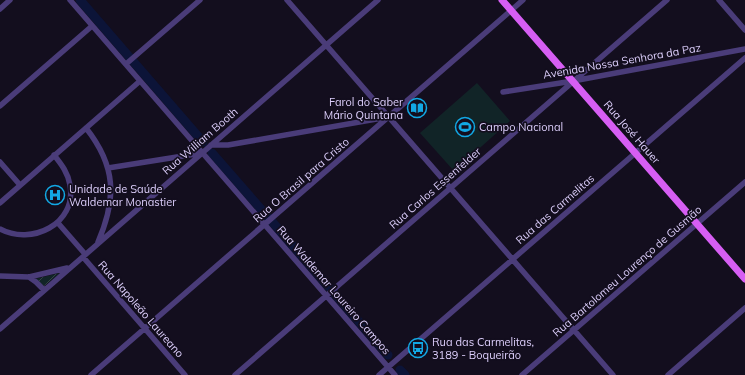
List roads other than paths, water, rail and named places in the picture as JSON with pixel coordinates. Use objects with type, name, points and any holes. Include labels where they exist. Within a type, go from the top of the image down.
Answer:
[{"type":"main road","name":"Rua José Hauer","points":[[502,0],[745,279]]},
{"type":"street","points":[[0,9],[10,0]]},
{"type":"street","name":"Rua Waldemar Loureiro Campos","points":[[70,0],[127,63],[140,81],[202,153],[269,221],[326,296],[395,375]]},
{"type":"street","points":[[127,63],[200,0]]},
{"type":"street","points":[[287,0],[614,375]]},
{"type":"street","name":"Rua William Booth","points":[[0,329],[378,0]]},
{"type":"street","name":"Rua O Brasil para Cristo","points":[[91,375],[523,0]]},
{"type":"street","name":"Rua Carlos Essenfelder","points":[[235,375],[667,0]]},
{"type":"street","points":[[719,0],[745,30]]},
{"type":"street","points":[[0,106],[92,26]]},
{"type":"street","name":"Avenida Nossa Senhora da Paz","points":[[503,92],[573,81],[745,49]]},
{"type":"street","name":"Rua das Carmelitas","points":[[379,375],[745,58]]},
{"type":"street","points":[[0,202],[140,81]]},
{"type":"street","points":[[211,145],[228,145],[389,117]]},
{"type":"street","points":[[86,128],[99,146],[108,168],[111,188],[104,227],[97,244]]},
{"type":"street","points":[[108,168],[202,153]]},
{"type":"street","points":[[0,229],[15,235],[25,236],[42,232],[58,223],[67,210],[71,194],[71,186],[66,172],[54,155]]},
{"type":"street","points":[[0,162],[20,185]]},
{"type":"street","name":"Rua Bartolomeu Lourenço de Gusmão","points":[[522,375],[745,182]]},
{"type":"street","name":"Rua Napoleão Laureano","points":[[58,223],[145,329],[185,375]]},
{"type":"street","points":[[0,276],[29,277],[71,267]]},
{"type":"street","points":[[29,277],[44,290]]},
{"type":"street","points":[[668,375],[745,308]]},
{"type":"waterway","points":[[80,0],[203,142]]},
{"type":"waterway","points":[[212,153],[329,287]]},
{"type":"waterway","points":[[334,293],[388,355]]},
{"type":"waterway","points":[[400,370],[405,375]]},
{"type":"place","name":"Farol do Saber Mário Quintana","points":[[417,108]]},
{"type":"place","name":"Campo Nacional","points":[[465,127]]},
{"type":"place","name":"Unidade de Saúde Waldemar Monastier","points":[[55,195]]},
{"type":"place","name":"Rua das Carmelitas, 3189 - Boqueirão","points":[[418,348]]}]
